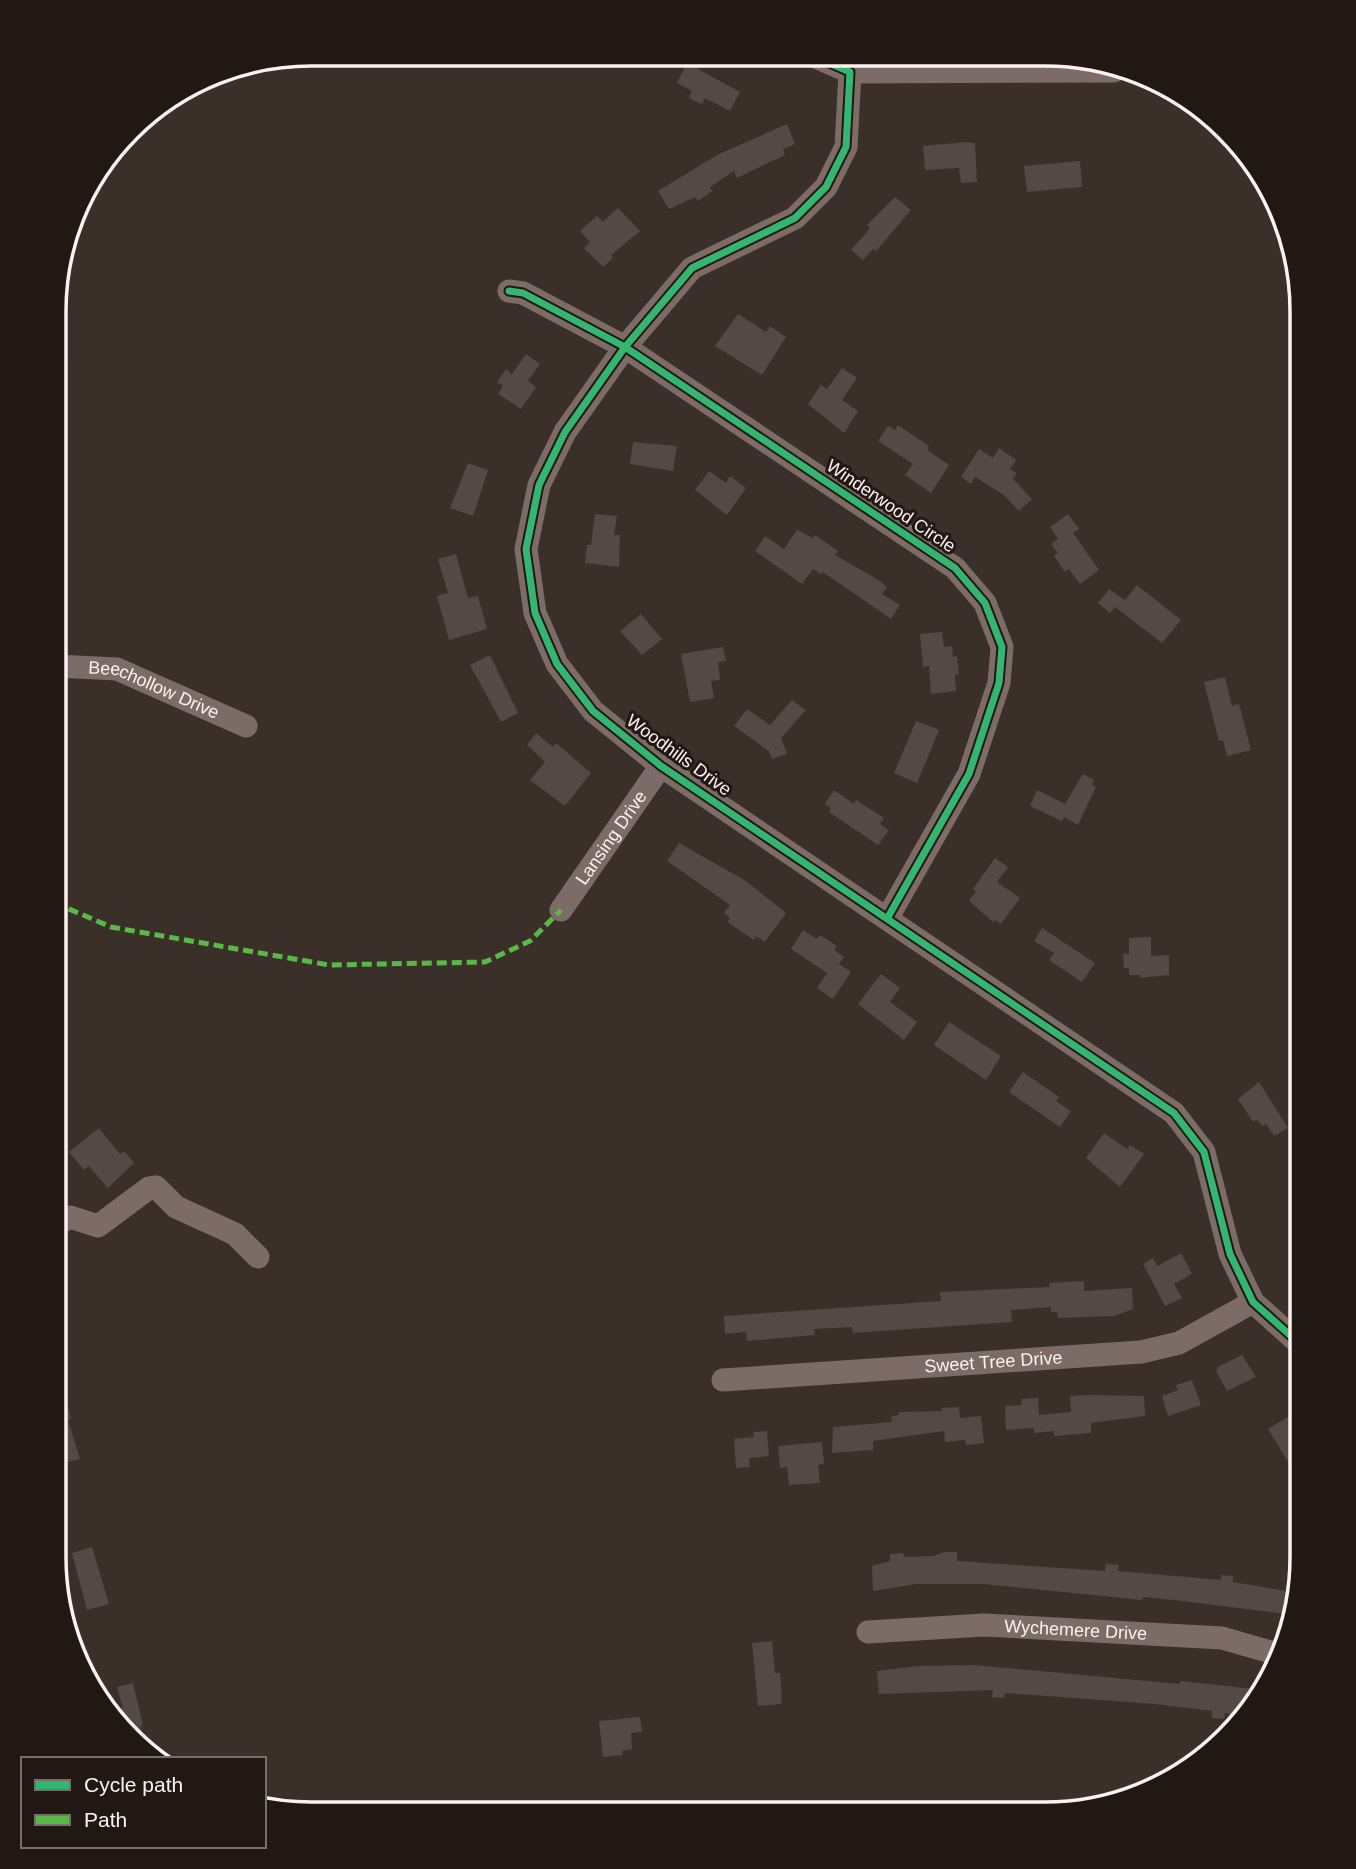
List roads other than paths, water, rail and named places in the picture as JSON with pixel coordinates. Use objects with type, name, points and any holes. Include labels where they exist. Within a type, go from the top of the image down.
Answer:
[{"type":"street","points":[[836,66],[850,72],[1088,71]]},
{"type":"street","name":"Woodhills Drive","points":[[850,72],[846,147],[826,187],[795,218],[692,268],[625,347],[565,432],[539,485],[526,549],[535,613],[557,664],[593,710],[661,766],[888,917],[1174,1113],[1204,1152],[1230,1254],[1253,1302],[1289,1334]]},
{"type":"street","name":"Winderwood Circle","points":[[509,291],[523,293],[625,347],[955,568],[985,603],[1002,647],[999,684],[969,774],[888,917]]},
{"type":"street","name":"Beechollow Drive","points":[[66,666],[117,669],[246,726]]},
{"type":"street","name":"Lansing Drive","points":[[561,910],[661,766]]},
{"type":"street","points":[[66,1219],[70,1217],[98,1226],[149,1188],[156,1187],[176,1207],[235,1234],[258,1256]]},
{"type":"street","name":"Sweet Tree Drive","points":[[723,1380],[1151,1351],[1179,1343],[1253,1302]]},
{"type":"street","name":"Wychemere Drive","points":[[868,1632],[984,1625],[1222,1638],[1270,1652]]}]
